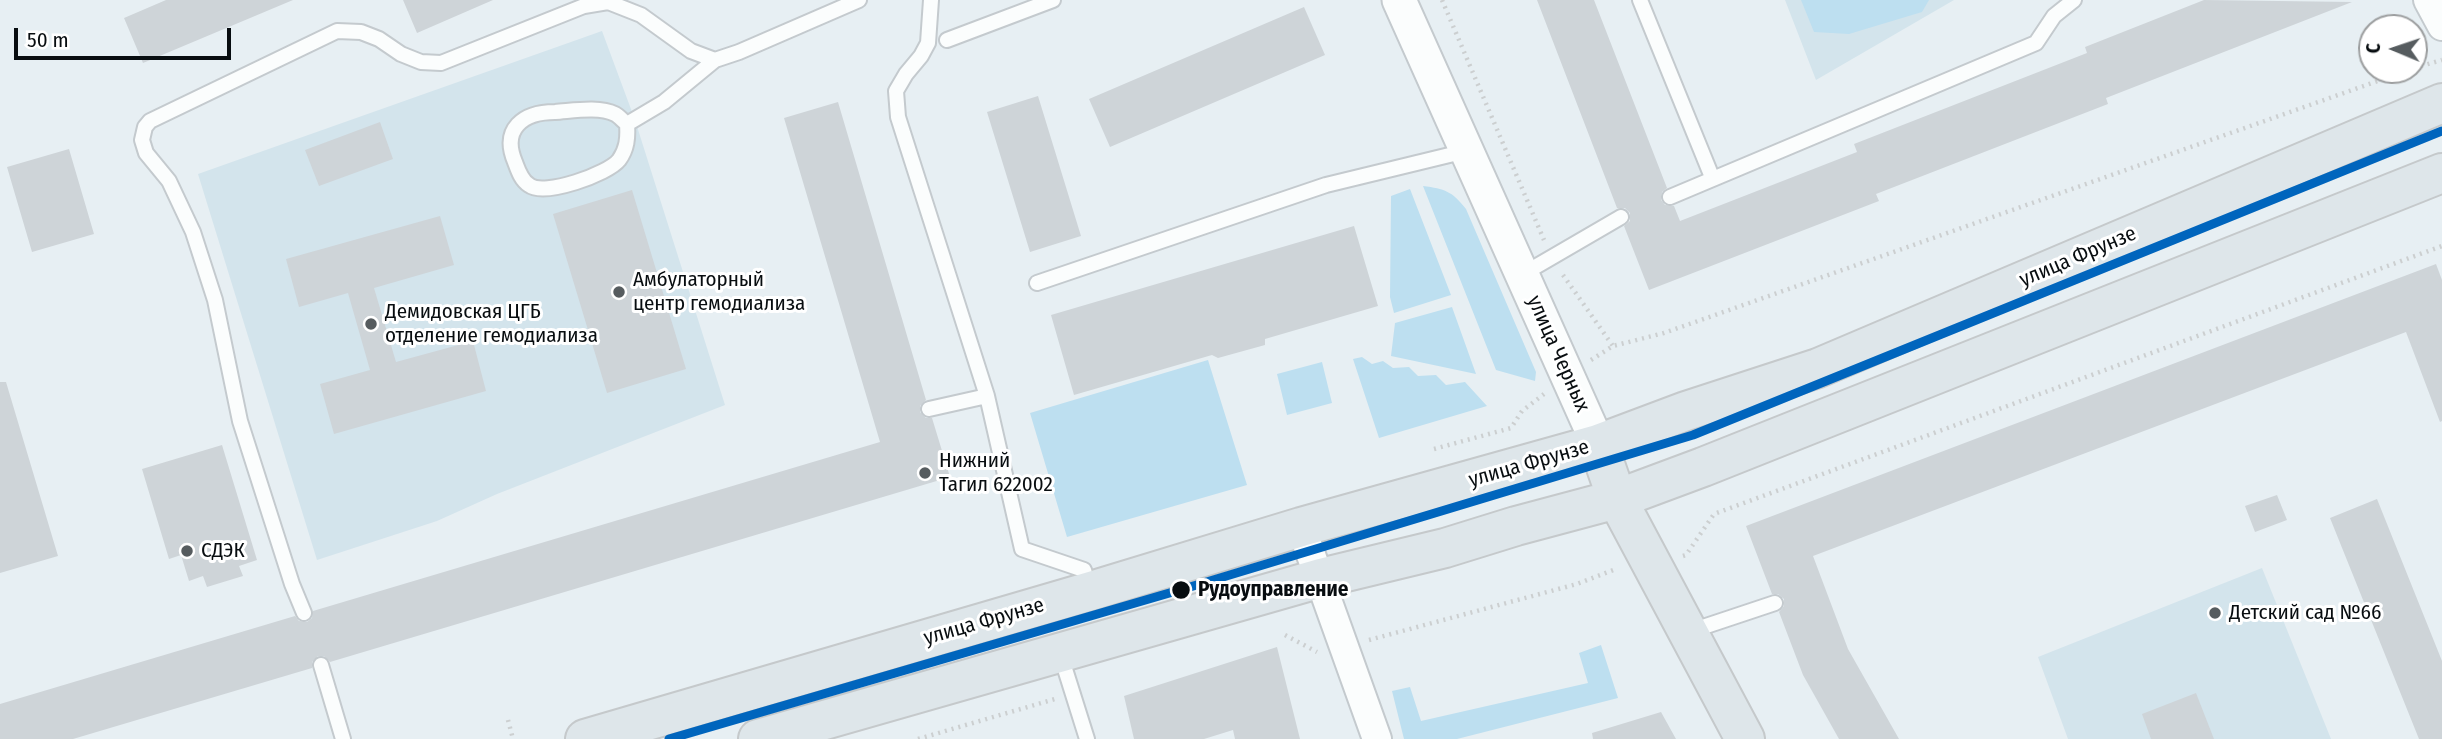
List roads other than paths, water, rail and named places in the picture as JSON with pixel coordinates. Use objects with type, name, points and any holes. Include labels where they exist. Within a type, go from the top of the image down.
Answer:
[{"type":"main road","name":"улица Фрунзе","points":[[585,739],[1301,527],[1598,444],[1686,411],[1818,368],[2442,103]]},
{"type":"main road","points":[[758,739],[1321,578],[1445,548],[1617,499],[2442,173]]},
{"type":"main road","name":"улица Черных","points":[[1598,444],[1617,499],[1745,739]]},
{"type":"street","name":"улица Черных","points":[[1399,0],[1467,150],[1537,266],[1598,444]]},
{"type":"street","points":[[2428,0],[2442,26]]},
{"type":"street","points":[[1301,527],[1377,739]]},
{"type":"lane","points":[[627,124],[664,102],[715,60],[859,0]]},
{"type":"lane","points":[[931,0],[928,43],[896,91],[898,117],[987,396],[1022,549],[1084,570],[1091,591]]},
{"type":"lane","points":[[947,40],[1053,0]]},
{"type":"lane","points":[[1640,0],[1712,177]]},
{"type":"lane","points":[[1670,197],[1712,177],[2036,43],[2054,16],[2074,0]]},
{"type":"lane","points":[[304,613],[292,584],[240,421],[215,300],[193,232],[169,181],[146,153],[142,140],[145,127],[150,121],[338,32],[361,32],[421,62],[441,63],[584,6],[608,2],[641,15],[691,51],[715,60]]},
{"type":"lane","points":[[600,111],[614,113],[627,124],[628,143],[620,159],[609,170],[559,186],[547,188],[529,185],[520,174],[511,153],[510,136],[516,125],[528,117],[549,112],[600,111]]},
{"type":"lane","points":[[1037,283],[1326,185],[1467,150]]},
{"type":"lane","points":[[1537,266],[1621,217]]},
{"type":"lane","points":[[929,409],[987,396]]},
{"type":"lane","points":[[1687,633],[1776,603]]},
{"type":"lane","points":[[1060,652],[1087,739]]},
{"type":"lane","points":[[321,665],[343,739]]},
{"type":"place","name":"Амбулаторный центр гемодиализа","points":[[619,292]]},
{"type":"place","name":"Демидовская ЦГБ отделение гемодиализа","points":[[371,324]]},
{"type":"place","name":"Нижний Тагил 622002","points":[[925,473]]},
{"type":"place","name":"СДЭК","points":[[187,551]]},
{"type":"place","name":"Рудоуправление","points":[[1181,590]]},
{"type":"place","name":"Детский сад №66","points":[[2215,613]]}]
